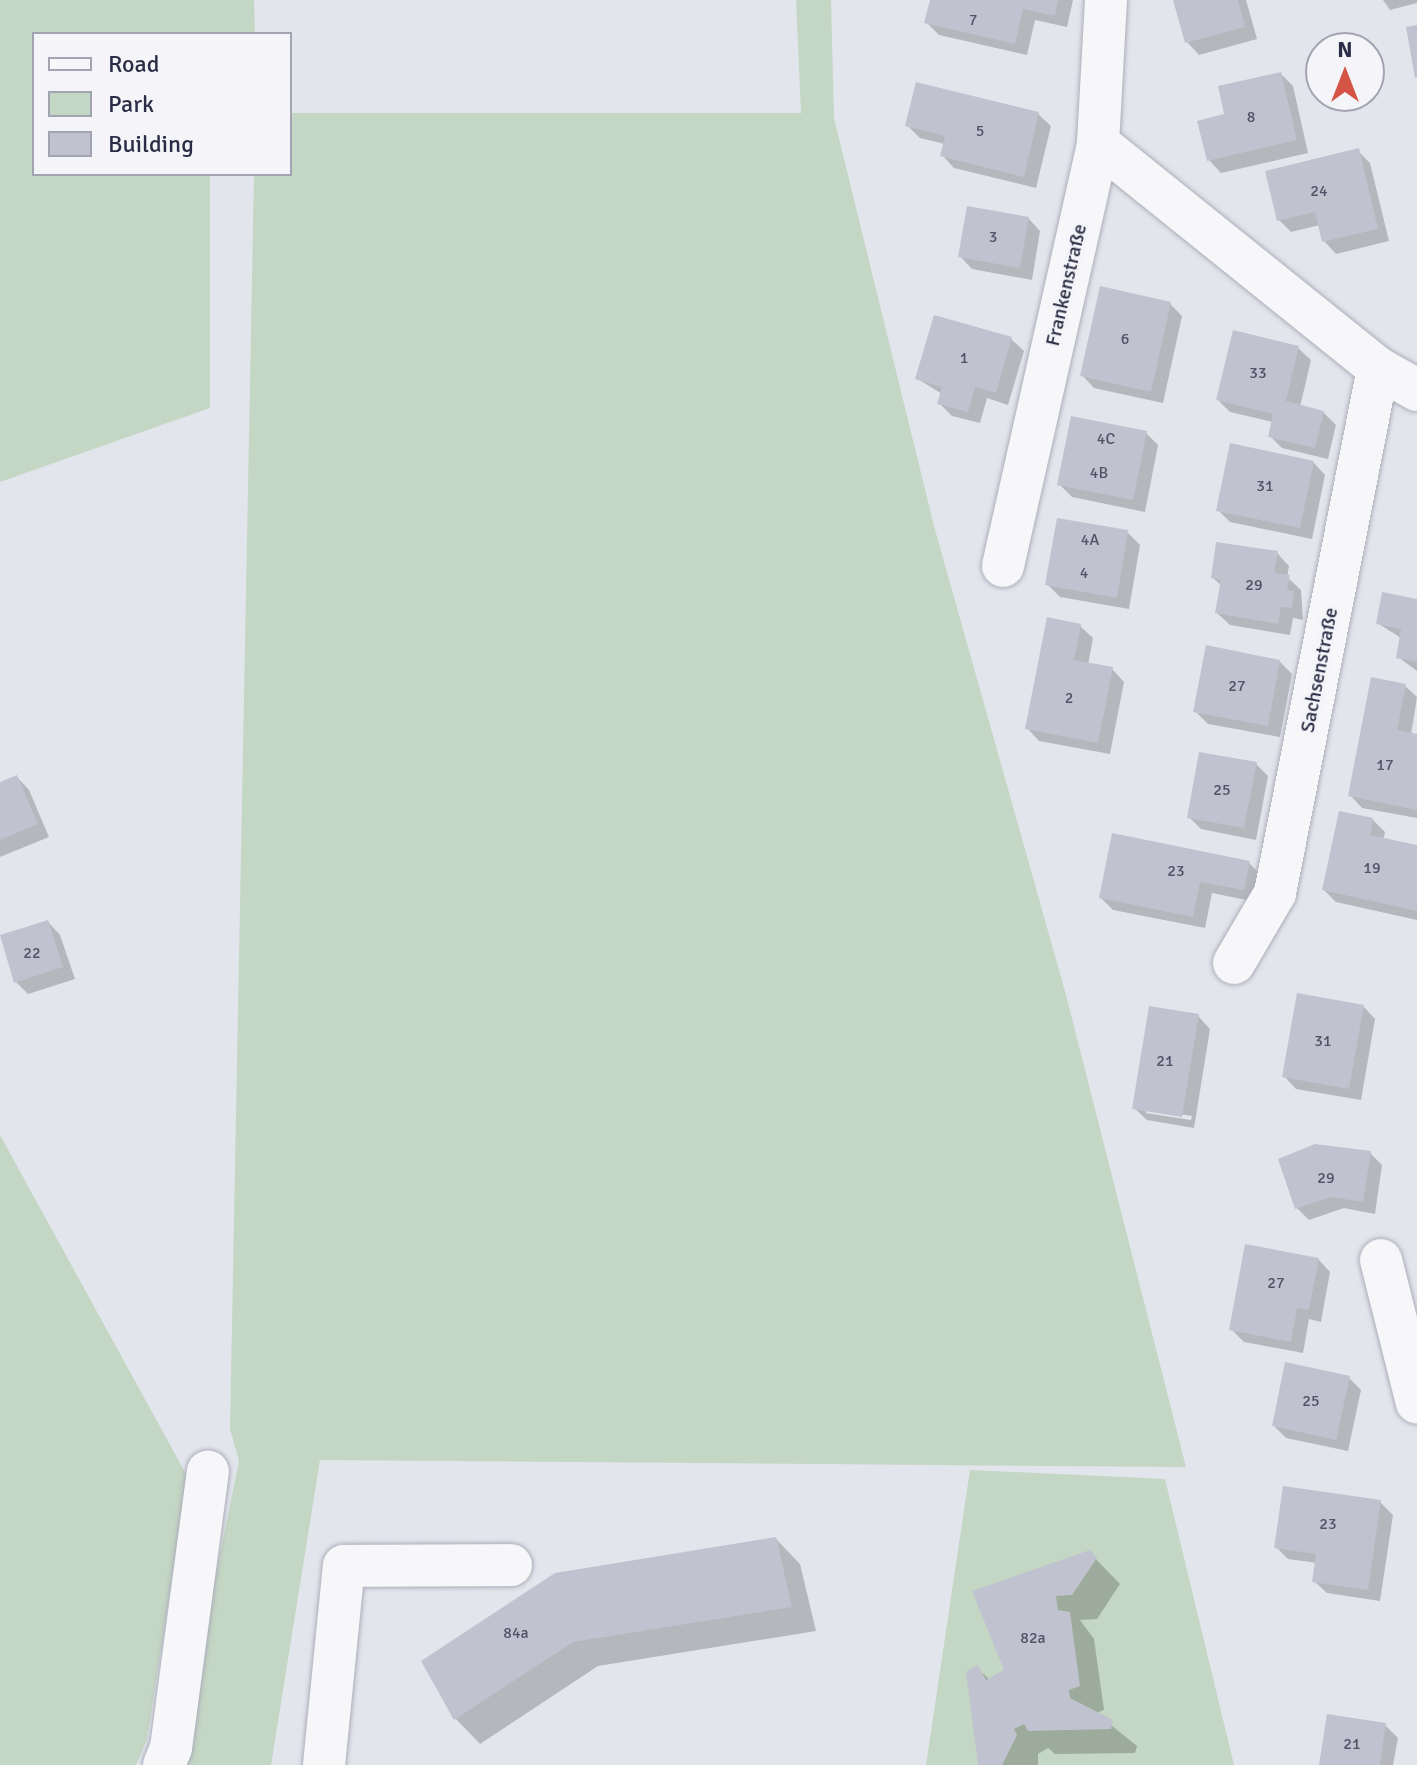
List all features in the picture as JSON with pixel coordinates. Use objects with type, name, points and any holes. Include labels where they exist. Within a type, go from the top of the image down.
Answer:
[{"type":"street","name":"Frankenstraße","points":[[1003,566],[1098,143],[1106,0]]},
{"type":"street","points":[[1098,143],[1378,368],[1417,390]]},
{"type":"street","name":"Sachsenstraße","points":[[1234,963],[1275,893],[1378,368]]},
{"type":"street","points":[[1381,1260],[1417,1403]]},
{"type":"street","points":[[164,1765],[171,1748],[208,1471]]},
{"type":"street","points":[[324,1765],[344,1566],[511,1565]]},
{"type":"green space","points":[[0,0],[254,0],[255,32],[32,32],[32,176],[210,176],[210,408],[0,482]]},
{"type":"green space","points":[[796,0],[831,0],[834,118],[934,526],[1066,995],[1186,1467],[320,1460],[271,1765],[177,1765],[239,1461],[230,1429],[254,176],[292,176],[292,113],[801,113]]},
{"type":"green space","points":[[0,1135],[197,1494],[172,1580],[147,1739],[136,1765],[0,1765]]},
{"type":"green space","points":[[970,1470],[1165,1479],[1234,1765],[926,1765]]},
{"type":"building","points":[[930,0],[1058,0],[1055,16],[1023,9],[1015,44],[924,23]]},
{"type":"building","points":[[1173,0],[1238,0],[1245,27],[1185,43]]},
{"type":"building","points":[[1417,25],[1417,77],[1415,78],[1406,27]]},
{"type":"building","points":[[1281,72],[1297,140],[1207,161],[1197,121],[1224,114],[1218,86]]},
{"type":"building","points":[[916,82],[1039,112],[1024,177],[940,156],[945,136],[905,126]]},
{"type":"building","points":[[1359,148],[1378,229],[1322,242],[1315,212],[1277,221],[1265,171]]},
{"type":"building","points":[[967,206],[1029,217],[1020,268],[958,257]]},
{"type":"building","points":[[1100,286],[1171,302],[1151,392],[1080,376]]},
{"type":"building","points":[[934,315],[1012,337],[996,393],[975,387],[968,412],[937,404],[942,387],[915,379]]},
{"type":"building","points":[[1233,330],[1299,346],[1286,401],[1324,411],[1315,448],[1268,437],[1273,414],[1216,400]]},
{"type":"building","points":[[1071,416],[1147,431],[1133,500],[1057,485]]},
{"type":"building","points":[[1230,443],[1314,461],[1300,528],[1216,511]]},
{"type":"building","points":[[1057,518],[1128,530],[1117,598],[1045,585]]},
{"type":"building","points":[[1216,542],[1278,551],[1274,573],[1290,575],[1287,590],[1294,591],[1292,608],[1281,607],[1278,624],[1215,613],[1221,580],[1211,578]]},
{"type":"building","points":[[1382,592],[1417,599],[1417,662],[1396,658],[1401,629],[1376,624]]},
{"type":"building","points":[[1047,617],[1081,624],[1074,660],[1113,667],[1098,743],[1025,729]]},
{"type":"building","points":[[1206,645],[1280,660],[1268,726],[1193,712]]},
{"type":"building","points":[[1371,677],[1406,684],[1397,730],[1417,734],[1417,810],[1348,796]]},
{"type":"building","points":[[1199,752],[1257,762],[1244,828],[1187,818]]},
{"type":"building","points":[[17,775],[38,824],[0,840],[0,782]]},
{"type":"building","points":[[1339,811],[1373,818],[1370,835],[1417,845],[1417,911],[1322,890]]},
{"type":"building","points":[[1112,833],[1250,861],[1244,890],[1200,882],[1193,917],[1099,898]]},
{"type":"building","points":[[48,920],[63,967],[14,983],[0,935]]},
{"type":"building","points":[[1297,993],[1364,1005],[1349,1089],[1282,1077]]},
{"type":"building","points":[[1149,1006],[1199,1014],[1182,1117],[1132,1109]]},
{"type":"building","points":[[1315,1144],[1371,1151],[1363,1202],[1331,1197],[1295,1209],[1278,1159]]},
{"type":"building","points":[[1245,1244],[1319,1258],[1309,1310],[1297,1308],[1291,1342],[1229,1330]]},
{"type":"building","points":[[1285,1362],[1350,1376],[1336,1440],[1272,1426]]},
{"type":"building","points":[[1283,1486],[1381,1500],[1368,1590],[1312,1582],[1316,1554],[1274,1548]]},
{"type":"building","points":[[776,1537],[792,1607],[573,1642],[454,1720],[421,1661],[555,1573]]},
{"type":"building","points":[[1090,1550],[1097,1558],[1072,1595],[1056,1596],[1058,1610],[1070,1612],[1080,1686],[1069,1690],[1070,1698],[1113,1720],[1111,1729],[1028,1731],[1024,1724],[1014,1729],[1017,1735],[1002,1765],[978,1765],[966,1672],[978,1665],[986,1680],[1004,1670],[972,1591]]},
{"type":"building","points":[[1327,1714],[1386,1723],[1380,1765],[1319,1765]]}]
